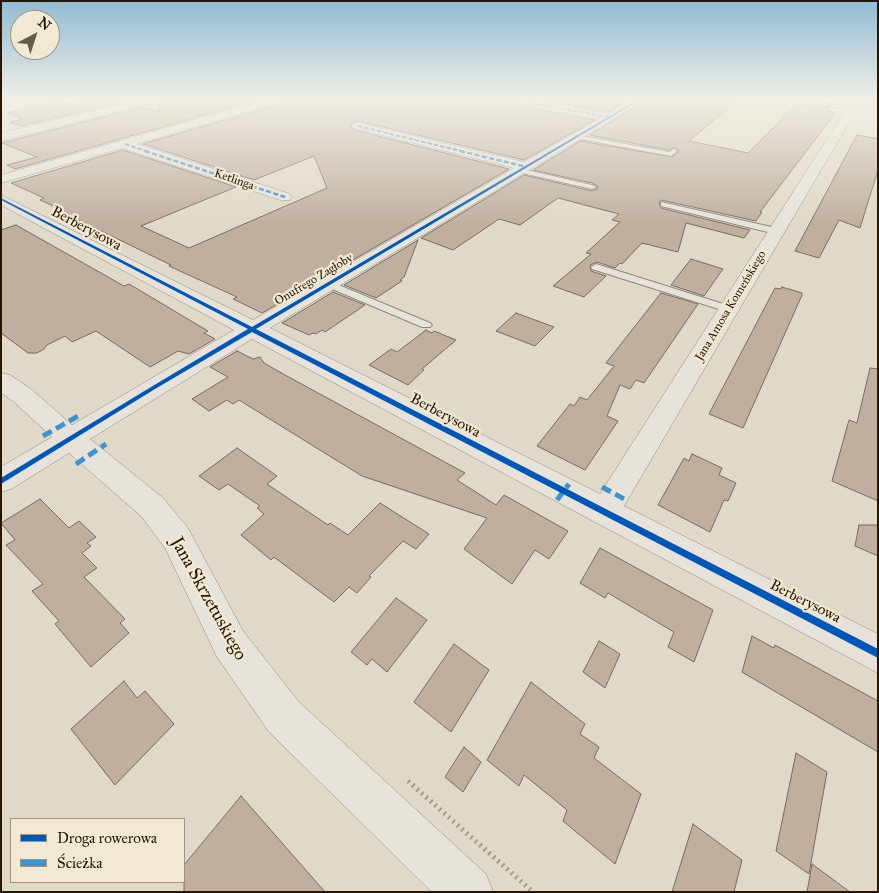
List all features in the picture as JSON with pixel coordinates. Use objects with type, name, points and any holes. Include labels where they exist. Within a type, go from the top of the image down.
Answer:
[{"type":"street","points":[[1,179],[133,142]]},
{"type":"street","points":[[420,142],[524,168]]},
{"type":"street","name":"Onufrego Zagłoby","points":[[1,481],[568,142]]},
{"type":"street","name":"Jana Amosa Komeńskiego","points":[[604,513],[833,142]]},
{"type":"street","name":"Ketlinga","points":[[125,144],[285,197]]},
{"type":"street","name":"Berberysowa","points":[[1,199],[878,654]]},
{"type":"street","name":"Jana Skrzetuskiego","points":[[1,381],[22,395],[152,507],[177,538],[230,644],[284,717],[468,892]]},
{"type":"lane","points":[[607,142],[671,154],[674,152]]},
{"type":"lane","points":[[524,168],[592,188]]},
{"type":"lane","points":[[664,204],[776,232]]},
{"type":"lane","points":[[596,267],[729,309]]},
{"type":"lane","points":[[329,284],[426,325]]},
{"type":"path","points":[[403,776],[533,892]]},
{"type":"building","points":[[111,142],[15,169],[7,165],[37,157],[2,143]]},
{"type":"building","points":[[151,142],[400,142],[509,169],[262,313],[233,299],[237,297],[169,266],[171,265],[60,211],[62,210],[40,200],[44,198],[11,183],[123,150],[236,187],[141,226],[189,248],[327,188],[314,156],[254,180],[143,144]]},
{"type":"building","points":[[446,142],[557,142],[524,160]]},
{"type":"building","points":[[579,142],[672,157],[679,151],[675,147],[669,150],[625,142],[692,142],[748,153],[759,142],[813,142],[760,212],[762,212],[756,221],[661,200],[659,202],[661,208],[750,230],[744,238],[686,223],[678,252],[642,243],[622,264],[620,263],[615,268],[597,262],[590,265],[591,271],[606,276],[584,297],[553,286],[591,254],[586,253],[620,222],[612,220],[619,214],[558,198],[520,225],[499,219],[453,250],[421,238],[524,175],[592,191],[597,189],[598,186],[592,183],[533,170]]},
{"type":"building","points":[[853,142],[878,142],[878,170],[860,228],[839,220],[819,258],[795,251]]},
{"type":"building","points":[[16,225],[124,286],[129,284],[208,331],[204,333],[215,339],[189,354],[178,351],[150,367],[96,331],[72,342],[65,336],[47,345],[37,353],[28,353],[1,333],[1,230]]},
{"type":"building","points":[[418,240],[404,277],[400,280],[402,281],[376,298],[344,285]]},
{"type":"building","points":[[691,259],[723,269],[704,296],[671,285]]},
{"type":"building","points":[[782,287],[802,293],[802,295],[743,428],[709,414],[775,288],[781,289]]},
{"type":"building","points":[[333,292],[365,305],[325,332],[322,330],[316,334],[309,335],[282,323]]},
{"type":"building","points":[[661,293],[698,304],[644,383],[636,380],[630,389],[620,385],[607,416],[618,421],[585,470],[537,446],[570,404],[574,406],[580,397],[587,400],[614,366],[606,363]]},
{"type":"building","points":[[516,313],[554,327],[535,346],[496,331]]},
{"type":"building","points":[[426,330],[432,333],[434,331],[456,340],[422,369],[424,370],[408,385],[369,365],[391,349],[397,352]]},
{"type":"building","points":[[237,351],[253,359],[260,357],[264,363],[285,375],[465,473],[457,480],[496,505],[504,495],[568,531],[549,559],[535,550],[512,584],[464,549],[487,518],[362,476],[239,400],[233,404],[227,400],[209,411],[192,399],[228,377],[210,367]]},
{"type":"building","points":[[870,368],[878,369],[878,501],[832,481],[849,420],[857,423]]},
{"type":"building","points":[[237,448],[277,476],[267,484],[328,525],[330,523],[348,535],[380,503],[429,534],[416,549],[403,541],[369,576],[371,577],[357,593],[349,587],[334,602],[274,557],[271,560],[241,535],[264,514],[257,508],[260,506],[228,484],[219,490],[199,476]]},
{"type":"building","points":[[692,454],[722,468],[719,475],[736,483],[728,501],[724,500],[710,532],[658,505],[684,458],[689,461]]},
{"type":"building","points":[[40,499],[69,528],[79,521],[96,537],[87,543],[91,546],[82,553],[97,568],[84,577],[125,619],[120,623],[129,633],[91,667],[55,624],[59,621],[32,591],[43,584],[6,545],[15,540],[1,523]]},
{"type":"building","points":[[859,525],[878,525],[878,556],[855,546]]},
{"type":"building","points":[[600,548],[713,610],[694,662],[668,647],[674,632],[608,593],[605,598],[580,583]]},
{"type":"building","points":[[396,598],[427,620],[387,672],[372,659],[367,665],[351,652]]},
{"type":"building","points":[[752,636],[774,648],[775,645],[878,701],[878,752],[742,672]]},
{"type":"building","points":[[599,641],[620,654],[605,688],[583,672]]},
{"type":"building","points":[[454,644],[489,670],[451,732],[414,702]]},
{"type":"building","points":[[124,681],[137,698],[145,691],[174,724],[115,785],[71,729]]},
{"type":"building","points":[[531,682],[585,724],[580,734],[599,747],[594,758],[641,794],[615,864],[563,821],[567,810],[550,796],[524,775],[519,786],[487,760]]},
{"type":"building","points":[[464,747],[481,762],[463,792],[445,777]]},
{"type":"building","points":[[796,753],[827,772],[809,874],[776,851]]},
{"type":"building","points":[[241,796],[325,892],[184,892],[185,864]]},
{"type":"building","points":[[693,824],[742,860],[734,892],[672,892]]},
{"type":"building","points":[[812,864],[850,892],[807,892]]},
{"type":"marked path","points":[[423,142],[527,167]]},
{"type":"marked path","points":[[125,144],[285,197]]},
{"type":"marked path","points":[[43,436],[80,415]]},
{"type":"marked path","points":[[76,464],[106,444]]},
{"type":"marked path","points":[[557,500],[569,484]]},
{"type":"marked path","points":[[602,487],[626,500]]},
{"type":"cycle path","points":[[1,481],[153,388],[569,142]]},
{"type":"cycle path","points":[[1,199],[878,654]]}]
